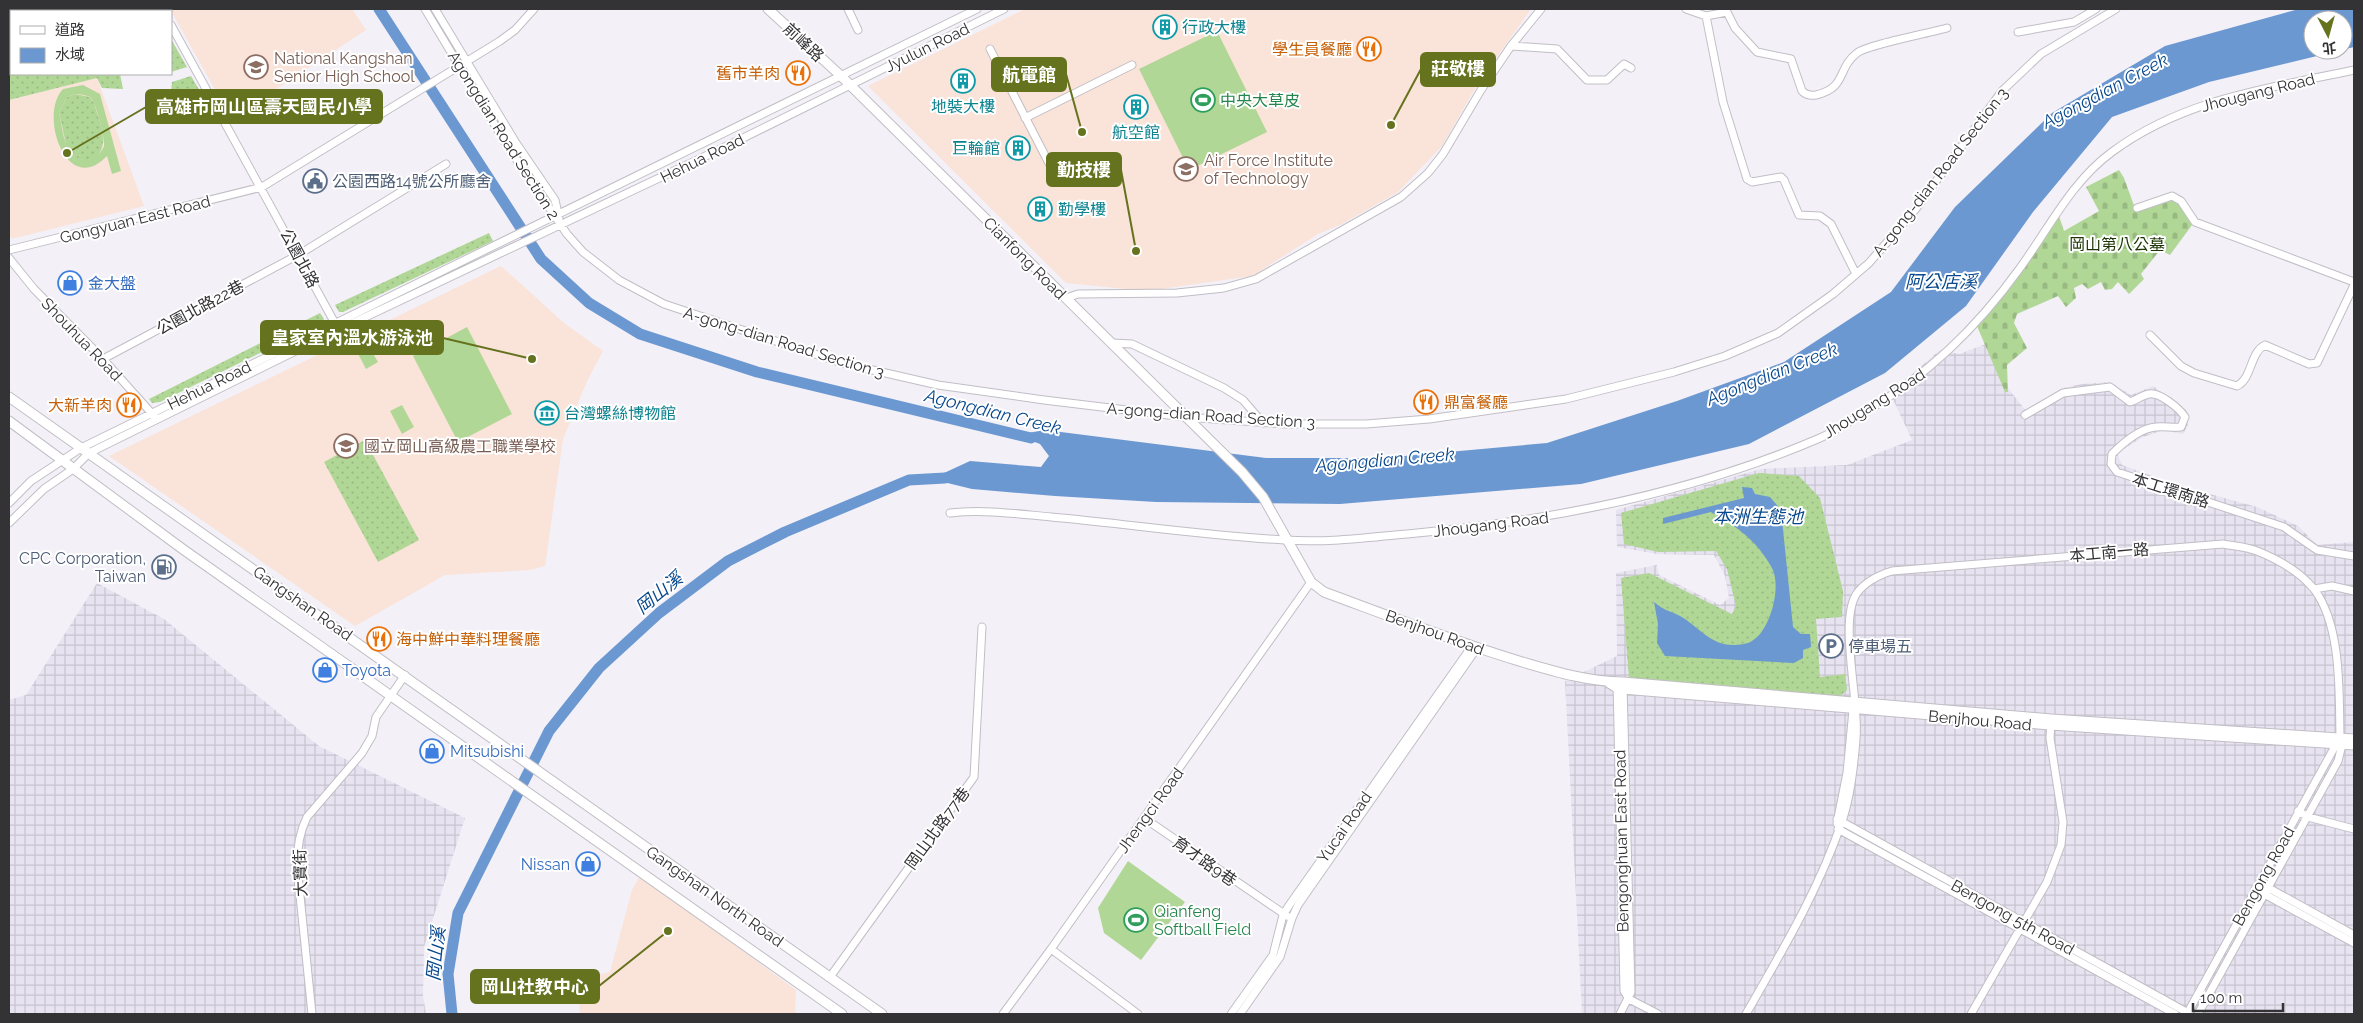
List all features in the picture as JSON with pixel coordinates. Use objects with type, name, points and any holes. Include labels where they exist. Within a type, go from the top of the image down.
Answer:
[{"type":"main road","name":"前峰路","points":[[768,9],[850,85]]},
{"type":"main road","name":"Cianfong Road","points":[[850,85],[1242,472],[1263,497],[1281,527]]},
{"type":"main road","points":[[9,397],[81,448]]},
{"type":"main road","points":[[9,421],[62,460]]},
{"type":"main road","name":"Gangshan Road","points":[[81,448],[516,754]]},
{"type":"main road","name":"Gangshan Road","points":[[62,460],[495,769]]},
{"type":"main road","name":"Benjhou Road","points":[[1281,527],[1311,582],[1324,592],[1475,647],[1560,673],[1618,685],[1855,707],[2354,745]]},
{"type":"main road","name":"Benjhou Road","points":[[2339,743],[2354,739]]},
{"type":"main road","name":"Gangshan North Road","points":[[516,754],[882,1014]]},
{"type":"main road","name":"Gangshan North Road","points":[[495,769],[842,1014]]},
{"type":"street","name":"Gongyuan East Road","points":[[9,250],[262,187],[515,30],[534,9]]},
{"type":"street","points":[[848,9],[858,30]]},
{"type":"street","name":"Jyulun Road","points":[[840,75],[967,11],[977,9]]},
{"type":"street","name":"Jyulun Road","points":[[850,85],[1004,9]]},
{"type":"street","points":[[1066,298],[1078,294],[1187,292],[1224,288],[1256,279],[1401,197],[1444,154],[1481,90],[1511,46],[1541,9]]},
{"type":"street","points":[[1686,9],[1706,16],[1727,12],[1736,28],[1758,52],[1791,59],[1802,91],[1812,96],[1826,93],[1835,87],[1842,78],[1846,63],[1858,52],[1947,28]]},
{"type":"street","points":[[2018,32],[2074,22],[2096,9]]},
{"type":"street","name":"A-gong-dian Road Section 3","points":[[557,227],[601,267],[638,291],[664,304],[842,363],[947,387],[1185,416],[1263,423],[1366,424],[1429,419],[1566,399],[1674,372],[1743,348],[1778,333],[1833,294],[1869,263],[1915,210],[2002,91],[2041,54],[2116,9]]},
{"type":"street","name":"Agongdian Road Section 2","points":[[432,10],[508,148],[553,217],[557,227]]},
{"type":"street","points":[[967,11],[973,24]]},
{"type":"street","points":[[1706,16],[1723,102],[1747,179],[1752,182],[1781,177],[1799,215],[1820,216],[1831,224],[1856,274]]},
{"type":"street","name":"公園北路","points":[[172,27],[262,187],[336,326]]},
{"type":"street","points":[[1511,46],[1557,49],[1587,80],[1607,80],[1624,64],[1631,68]]},
{"type":"street","points":[[990,50],[1053,171]]},
{"type":"street","name":"Agongdian Road Section 2","points":[[463,64],[555,200],[553,217]]},
{"type":"street","points":[[1025,118],[1132,65]]},
{"type":"street","name":"Jhougang Road","points":[[1288,541],[1347,540],[1473,528],[1618,504],[1749,465],[1824,437],[1908,386],[1933,365],[1992,305],[2023,264],[2062,203],[2109,154],[2169,117],[2211,101],[2354,70]]},
{"type":"street","name":"Hehua Road","points":[[9,502],[31,481],[81,448],[154,416],[840,75]]},
{"type":"street","name":"Hehua Road","points":[[336,326],[505,252],[850,85]]},
{"type":"street","points":[[508,148],[516,143]]},
{"type":"street","name":"公園北路22巷","points":[[103,359],[298,255],[446,164]]},
{"type":"street","points":[[2137,208],[2172,196],[2181,201],[2195,222],[2354,284],[2317,363],[2309,364],[2264,345],[2258,350],[2243,381],[2237,386],[2194,373],[2181,366],[2150,335]]},
{"type":"street","name":"Shouhua Road","points":[[9,258],[34,289],[103,359],[154,416]]},
{"type":"street","points":[[1112,343],[1132,344],[1224,388],[1243,400],[1263,423]]},
{"type":"street","name":"本工環南路","points":[[2025,415],[2068,391],[2110,387],[2130,402],[2146,394],[2156,395],[2182,412],[2185,417],[2184,422],[2181,426],[2174,428],[2147,429],[2124,443],[2112,454],[2111,464],[2117,472],[2284,527],[2317,550],[2354,556]]},
{"type":"street","name":"Hehua Road","points":[[9,523],[44,489],[73,469],[89,453],[154,416]]},
{"type":"street","points":[[950,513],[970,510],[1113,523],[1170,532],[1288,541]]},
{"type":"street","name":"本工南一路","points":[[1746,1014],[1801,919],[1826,864],[1839,823],[1855,707],[1849,619],[1857,594],[1865,585],[1879,575],[1892,571],[2223,544],[2255,550],[2278,561],[2314,589],[2322,604],[2334,638],[2339,676],[2339,743]]},
{"type":"street","name":"Jhengci Road","points":[[1003,1014],[1311,582]]},
{"type":"street","points":[[2314,589],[2332,586],[2354,591]]},
{"type":"street","name":"岡山北路77巷","points":[[830,977],[974,777],[982,627]]},
{"type":"street","name":"Yucai Road","points":[[1231,1014],[1274,955],[1283,915],[1475,647]]},
{"type":"street","name":"Yucai Road","points":[[1240,1014],[1280,957],[1298,905],[1475,647]]},
{"type":"street","name":"大寶街","points":[[312,1014],[297,866],[297,846],[307,817],[362,753],[372,736],[376,717],[405,675]]},
{"type":"street","name":"Bengonghuan East Road","points":[[1618,685],[1624,991],[1629,998]]},
{"type":"street","points":[[1971,1014],[2047,882],[2061,845],[2063,822],[2050,738],[2051,722]]},
{"type":"street","name":"Bengong Road","points":[[2188,1014],[2298,811],[2339,743]]},
{"type":"street","name":"Bengong Road","points":[[2198,1014],[2338,761],[2339,743]]},
{"type":"street","points":[[2298,811],[2308,818],[2354,829]]},
{"type":"street","name":"育才路9巷","points":[[1144,818],[1283,915],[1292,918]]},
{"type":"street","name":"Bengong 5th Road","points":[[1839,823],[2175,1014]]},
{"type":"street","points":[[2257,886],[2354,943]]},
{"type":"street","points":[[2266,891],[2354,935]]},
{"type":"street","name":"Bengong 5th Road","points":[[2021,925],[2188,1014]]},
{"type":"street","points":[[1051,949],[1138,1014]]},
{"type":"street","points":[[1620,1014],[1629,998],[1658,1014]]},
{"type":"shaded area","name":"National Kangshan Senior High School","points":[[352,9],[366,30],[244,110],[223,104],[171,10]]},
{"type":"shaded area","name":"Air Force Institute of Technology","points":[[1025,9],[1531,9],[1477,85],[1442,146],[1398,192],[1342,224],[1318,234],[1252,276],[1147,291],[1066,283],[868,86]]},
{"type":"shaded area","points":[[97,78],[144,206],[11,239],[9,231],[9,100]]},
{"type":"shaded area","name":"國立岡山高級農工職業學校","points":[[501,266],[564,323],[603,351],[587,381],[563,439],[545,566],[530,570],[445,575],[355,626],[109,456]]},
{"type":"shaded area","points":[[1986,344],[2004,383],[2026,411],[2063,388],[2082,384],[2110,382],[2131,395],[2153,386],[2186,410],[2188,425],[2183,434],[2164,430],[2143,437],[2117,453],[2122,465],[2177,485],[2257,507],[2298,526],[2317,545],[2354,542],[2354,1014],[1582,1014],[1565,681],[1617,656],[1616,573],[1657,565],[1659,575],[1720,605],[1729,598],[1725,576],[1714,555],[1657,554],[1617,547],[1616,510],[1761,469],[1847,465],[1912,440],[1890,393],[1940,350],[1959,354]]},
{"type":"shaded area","points":[[97,583],[164,619],[319,746],[465,818],[424,947],[423,996],[426,1014],[9,1014],[9,700],[26,695]]},
{"type":"shaded area","points":[[640,876],[796,990],[795,1011],[798,1014],[580,1014],[577,980],[610,972],[632,890]]},
{"type":"green space","points":[[9,9],[154,9],[10,10],[10,75],[120,75],[123,89],[102,88],[97,78],[9,100]]},
{"type":"green space","name":"中央大草皮","points":[[1217,31],[1267,132],[1189,170],[1139,69]]},
{"type":"green space","points":[[172,41],[187,67],[172,72]]},
{"type":"green space","points":[[191,76],[201,93],[170,100],[172,82]]},
{"type":"green space","points":[[83,85],[100,94],[121,171],[112,174],[107,156],[93,166],[80,167],[69,160],[61,148],[55,133],[54,116],[56,101],[63,89]],"holes":[[[75,94],[90,97],[102,128],[104,146],[99,154],[91,159],[75,157],[70,152],[64,136],[59,112],[67,97]]]},
{"type":"green space","points":[[75,94],[90,97],[99,117],[103,139],[100,153],[95,159],[79,159],[67,149],[59,112],[67,97]]},
{"type":"green space","name":"岡山第八公墓","points":[[2119,170],[2124,178],[2136,211],[2166,198],[2177,201],[2192,225],[2170,255],[2160,250],[2141,274],[2144,279],[2129,294],[2118,282],[2112,289],[2105,290],[2101,282],[2088,289],[2082,284],[2074,288],[2076,298],[2066,307],[2058,296],[2017,314],[2014,323],[2027,348],[2007,365],[2008,392],[2005,392],[1977,326],[2013,282],[2058,213],[2064,231],[2099,211],[2086,187]]},
{"type":"green space","points":[[489,233],[493,241],[343,312],[339,312],[335,305]]},
{"type":"green space","points":[[320,313],[324,319],[321,323],[160,402],[152,403],[149,399]]},
{"type":"green space","points":[[467,327],[512,414],[458,442],[413,356]]},
{"type":"green space","points":[[365,340],[378,362],[366,369],[354,346]]},
{"type":"green space","points":[[402,405],[414,427],[402,434],[390,411]]},
{"type":"green space","points":[[365,440],[419,540],[378,562],[324,462]]},
{"type":"green space","points":[[1759,473],[1799,476],[1820,498],[1843,591],[1842,617],[1816,619],[1820,677],[1845,674],[1847,690],[1840,696],[1629,678],[1621,578],[1649,573],[1732,614],[1736,606],[1727,569],[1716,551],[1658,552],[1624,544],[1621,513]]},
{"type":"green space","name":"Qianfeng Softball Field","points":[[1128,861],[1185,902],[1141,960],[1104,933],[1098,908]]},
{"type":"water","name":"阿公店溪","points":[[2299,9],[2354,9],[2354,47],[2353,10],[2303,10],[2303,59],[2209,82],[2112,117],[2033,212],[1966,306],[1885,373],[1749,444],[1581,484],[1340,504],[1156,502],[1055,496],[972,489],[931,479],[970,461],[1041,467],[1049,456],[1040,444],[1016,435],[1045,430],[1266,458],[1382,458],[1547,443],[1677,401],[1784,362],[1891,292],[1955,207],[2052,113],[2165,46]]},
{"type":"water","name":"本洲生態池","points":[[1742,487],[1752,488],[1755,494],[1770,497],[1781,510],[1793,627],[1801,634],[1810,634],[1811,647],[1803,650],[1803,658],[1794,663],[1665,656],[1657,643],[1658,624],[1654,602],[1687,620],[1711,638],[1725,644],[1738,645],[1750,642],[1758,636],[1769,619],[1775,597],[1775,576],[1760,550],[1746,536],[1730,523],[1711,512],[1663,524],[1663,518],[1744,498]]},
{"type":"waterway","name":"Agongdian Creek","points":[[379,9],[541,259],[589,303],[640,334],[757,372],[1031,438]]},
{"type":"waterway","name":"岡山溪","points":[[452,1014],[448,974],[458,913],[549,731],[599,668],[659,613],[728,561],[785,532],[909,480],[945,478]]},
{"type":"place","name":"行政大樓","points":[[1165,27]]},
{"type":"place","name":"學生員餐廳","points":[[1369,49]]},
{"type":"place","name":"National Kangshan Senior High School","points":[[256,67]]},
{"type":"place","name":"舊市羊肉","points":[[798,73]]},
{"type":"place","name":"地裝大樓","points":[[963,81]]},
{"type":"place","name":"中央大草皮","points":[[1203,100]]},
{"type":"place","name":"航空館","points":[[1136,107]]},
{"type":"place","name":"莊敬樓","points":[[1391,125]]},
{"type":"place","name":"航電館","points":[[1082,132]]},
{"type":"place","name":"巨輪館","points":[[1018,148]]},
{"type":"place","name":"高雄市岡山區壽天國民小學","points":[[67,153]]},
{"type":"place","name":"Air Force Institute of Technology","points":[[1186,169]]},
{"type":"place","name":"公園西路14號公所廳舍","points":[[315,181]]},
{"type":"place","name":"勤學樓","points":[[1040,209]]},
{"type":"place","name":"勤技樓","points":[[1136,251]]},
{"type":"place","name":"金大盤","points":[[70,283]]},
{"type":"place","name":"皇家室內溫水游泳池","points":[[532,359]]},
{"type":"place","name":"鼎富餐廳","points":[[1426,402]]},
{"type":"place","name":"大新羊肉","points":[[129,405]]},
{"type":"place","name":"台灣螺絲博物館","points":[[547,413]]},
{"type":"place","name":"國立岡山高級農工職業學校","points":[[346,446]]},
{"type":"place","name":"CPC Corporation, Taiwan","points":[[164,567]]},
{"type":"place","name":"海中鮮中華料理餐廳","points":[[379,639]]},
{"type":"place","name":"停車場五","points":[[1831,646]]},
{"type":"place","name":"Toyota","points":[[325,670]]},
{"type":"place","name":"Mitsubishi","points":[[432,751]]},
{"type":"place","name":"Nissan","points":[[588,864]]},
{"type":"place","name":"Qianfeng Softball Field","points":[[1136,920]]},
{"type":"place","name":"岡山社教中心","points":[[668,931]]}]
